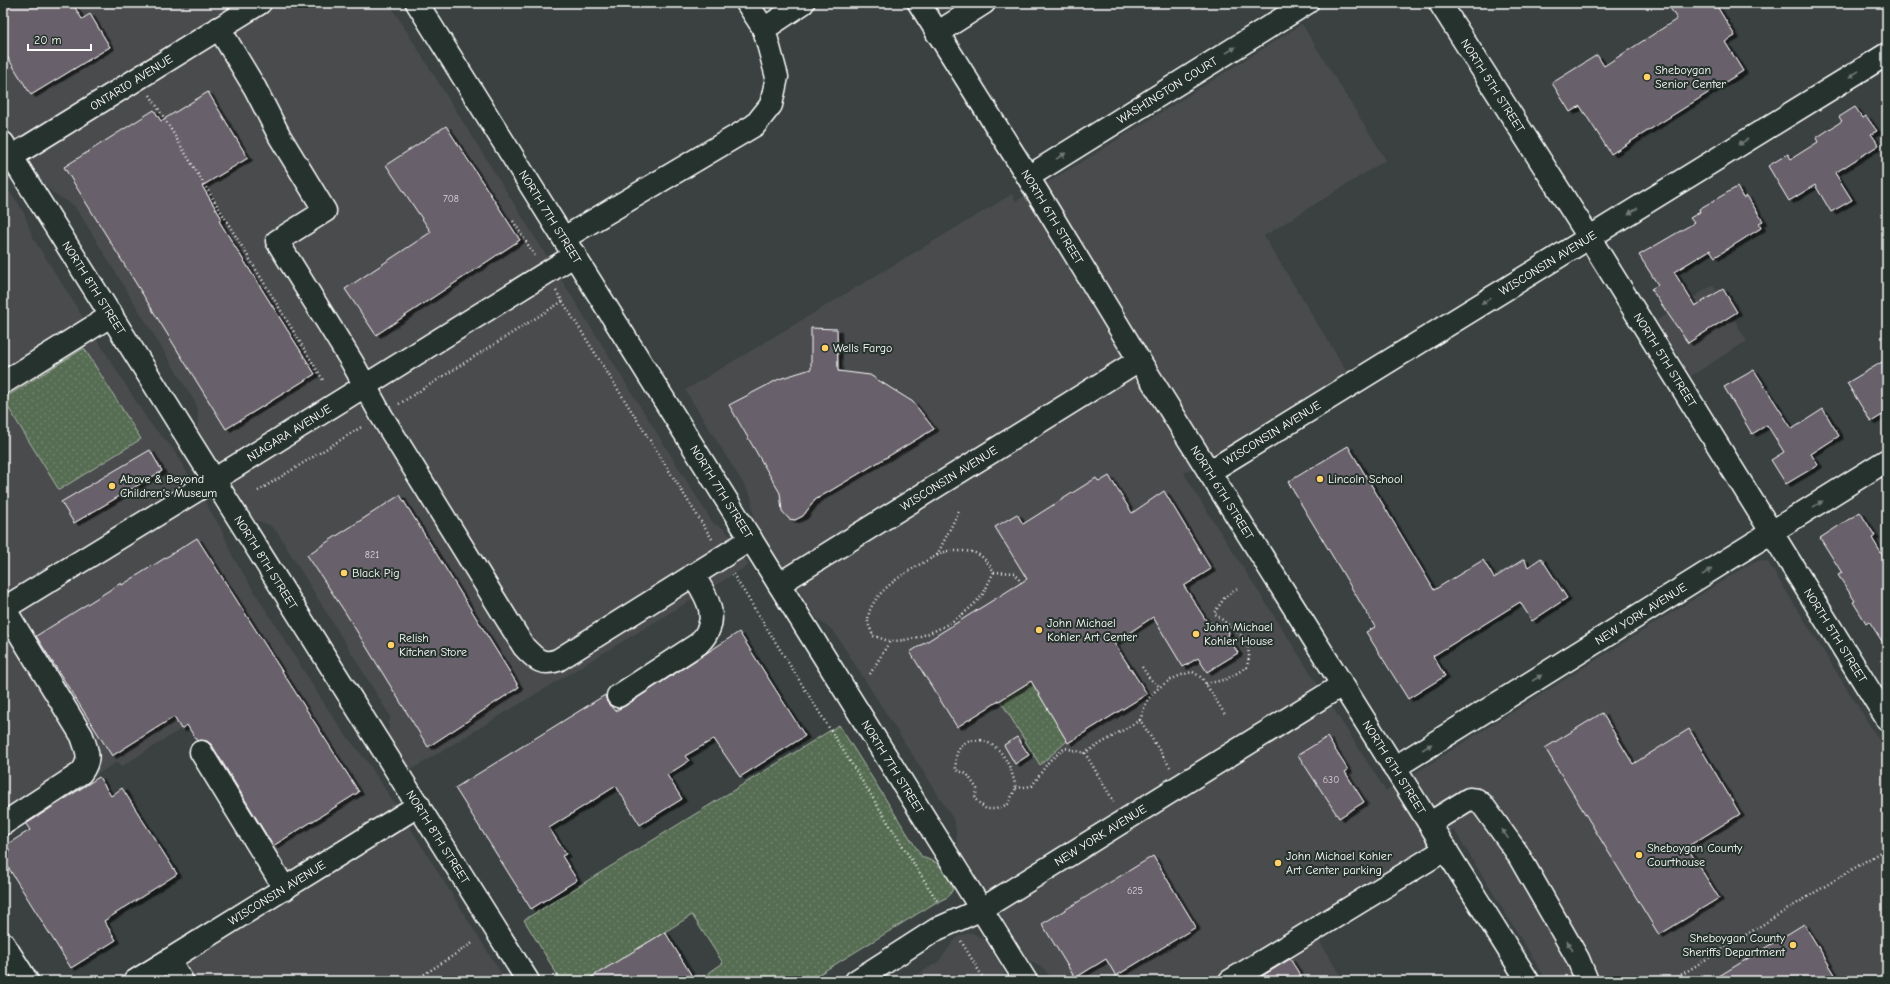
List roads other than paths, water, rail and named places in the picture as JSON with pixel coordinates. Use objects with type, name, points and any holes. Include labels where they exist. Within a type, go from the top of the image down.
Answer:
[{"type":"street","name":"ONTARIO AVENUE","points":[[6,154],[139,78],[260,3]]},
{"type":"street","name":"NORTH 7TH STREET","points":[[417,3],[570,246],[1026,981]]},
{"type":"street","name":"NIAGARA AVENUE","points":[[4,609],[545,273],[570,246],[755,125],[771,105],[777,77],[764,29],[747,3]]},
{"type":"street","points":[[764,29],[803,3]]},
{"type":"street","name":"NORTH 6TH STREET","points":[[918,3],[1028,177],[1139,360],[1528,981]]},
{"type":"street","points":[[937,33],[984,3]]},
{"type":"street","name":"WASHINGTON COURT","points":[[1028,177],[1307,3]]},
{"type":"street","name":"NORTH 5TH STREET","points":[[1440,3],[1589,237],[1887,719]]},
{"type":"street","points":[[219,28],[255,88],[280,137],[325,210],[277,241],[366,385],[381,415],[524,647],[537,660],[548,663],[558,660],[751,539]]},
{"type":"street","name":"WISCONSIN AVENUE","points":[[1209,472],[1887,54]]},
{"type":"street","name":"NORTH 8TH STREET","points":[[6,154],[112,315],[528,981]]},
{"type":"street","points":[[3,383],[112,315]]},
{"type":"street","name":"WISCONSIN AVENUE","points":[[779,584],[1139,360]]},
{"type":"street","name":"NEW YORK AVENUE","points":[[1394,768],[1887,460]]},
{"type":"street","points":[[618,696],[698,644],[706,636],[710,628],[711,611],[706,595],[693,575]]},
{"type":"street","points":[[3,824],[81,773],[88,764],[88,753],[82,736],[4,609]]},
{"type":"street","name":"NEW YORK AVENUE","points":[[856,981],[937,928],[982,909],[1182,786],[1342,685]]},
{"type":"street","points":[[201,752],[284,889]]},
{"type":"street","points":[[1430,823],[1469,799],[1477,800],[1482,804],[1516,851],[1578,959],[1587,981]]},
{"type":"street","name":"WISCONSIN AVENUE","points":[[135,981],[419,806]]},
{"type":"street","points":[[1230,981],[1446,849]]},
{"type":"street","points":[[3,943],[27,981]]},
{"type":"street","points":[[169,960],[182,981]]},
{"type":"place","name":"Sheboygan Senior Center","points":[[1647,77]]},
{"type":"place","name":"Wells Fargo","points":[[825,348]]},
{"type":"place","name":"Lincoln School","points":[[1320,479]]},
{"type":"place","name":"Above & Beyond Children's Museum","points":[[112,486]]},
{"type":"place","name":"Black Pig","points":[[344,573]]},
{"type":"place","name":"John Michael Kohler Art Center","points":[[1039,630]]},
{"type":"place","name":"John Michael Kohler House","points":[[1196,634]]},
{"type":"place","name":"Relish Kitchen Store","points":[[391,645]]},
{"type":"place","name":"Sheboygan County Courthouse","points":[[1639,855]]},
{"type":"place","name":"John Michael Kohler Art Center parking","points":[[1278,863]]},
{"type":"place","name":"Sheboygan County Sheriffs Department","points":[[1793,945]]}]
